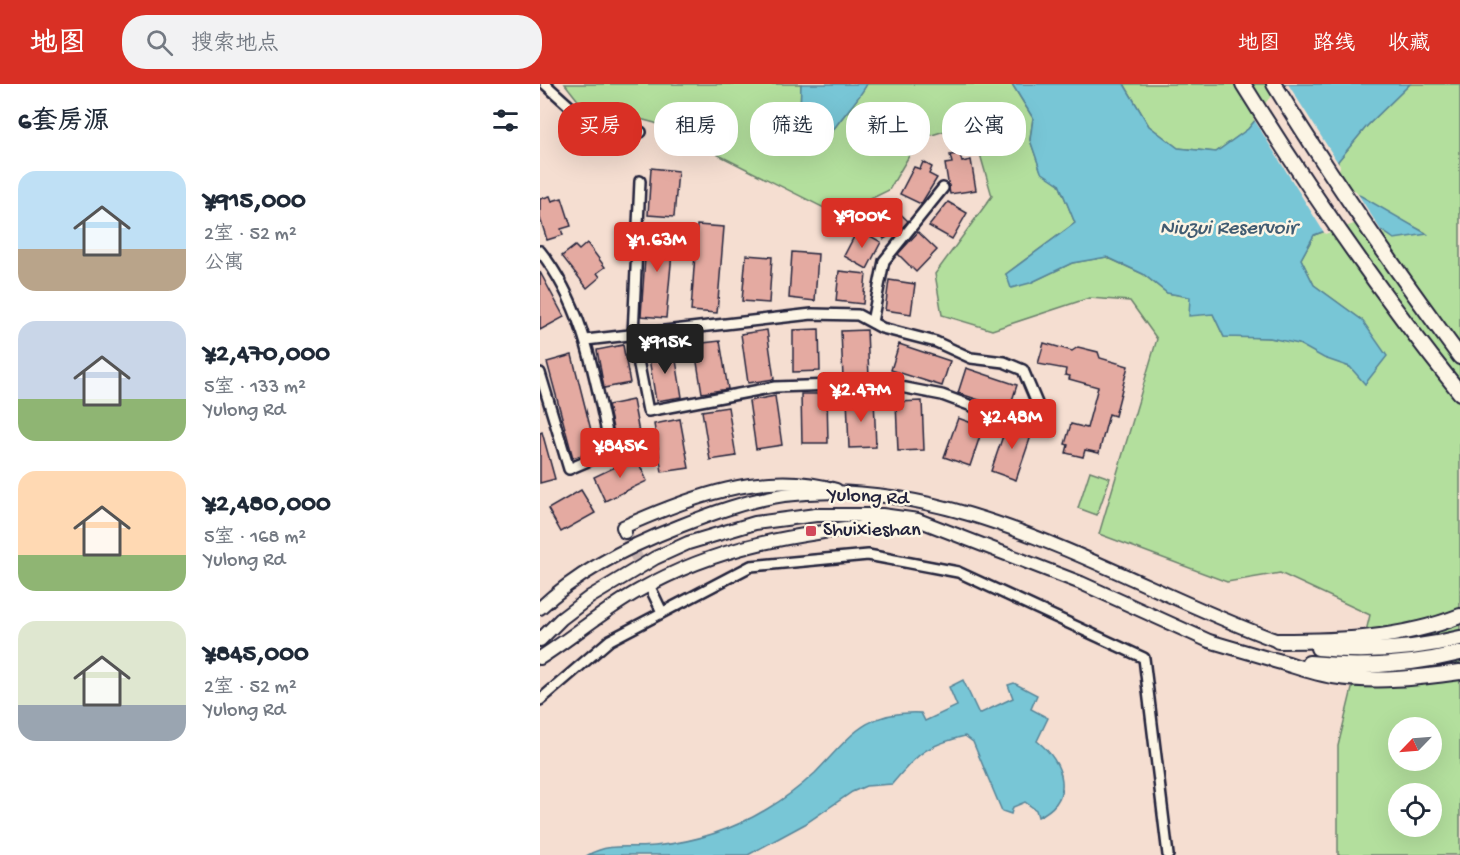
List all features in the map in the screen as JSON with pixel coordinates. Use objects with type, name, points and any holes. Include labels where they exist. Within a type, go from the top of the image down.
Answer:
[{"type":"highway","points":[[1244,84],[1303,181],[1368,275],[1458,391]]},
{"type":"highway","points":[[1274,84],[1326,169],[1388,261],[1460,357]]},
{"type":"highway","points":[[1278,641],[1326,641],[1385,635],[1416,630],[1460,616]]},
{"type":"highway","points":[[1278,641],[1317,648],[1373,652],[1406,650],[1460,638]]},
{"type":"highway","points":[[1274,660],[1380,667],[1411,664],[1460,653]]},
{"type":"highway","points":[[1274,660],[1331,676],[1366,680],[1402,679],[1460,672]]},
{"type":"main road","points":[[625,532],[623,527],[656,512],[698,498],[753,485],[789,482],[821,486],[846,493]]},
{"type":"main road","name":"Yulong Rd","points":[[540,608],[608,559],[664,532],[719,510],[784,495],[846,493],[918,500],[1002,526],[1090,561],[1219,619],[1278,641]]},
{"type":"main road","name":"Yulong Rd","points":[[540,640],[561,619],[620,577],[655,558],[725,530],[755,523],[816,515],[882,515],[918,520],[1081,583],[1209,641],[1274,660]]},
{"type":"main road","points":[[540,658],[646,579],[743,546],[774,539],[918,520]]},
{"type":"street","points":[[545,84],[565,102]]},
{"type":"street","points":[[586,340],[633,335],[812,314],[858,315],[872,322],[936,342],[971,358],[1004,362],[1023,370],[1039,408],[1004,418],[942,395],[890,385],[834,385],[775,387],[648,411],[633,335],[640,181]]},
{"type":"street","points":[[872,322],[884,261],[942,188]]},
{"type":"street","points":[[540,251],[568,293],[586,340],[611,451],[569,469],[540,373]]},
{"type":"street","points":[[540,700],[609,640],[751,566],[868,555],[958,572],[1144,658],[1168,855]]},
{"type":"street","points":[[646,579],[662,612]]},
{"type":"green space","points":[[565,84],[801,84],[800,102],[750,102],[750,156],[834,156],[834,129],[846,114],[846,156],[909,156],[889,190],[838,215],[721,156],[738,156],[738,102],[654,102],[654,123],[642,120],[642,102],[579,102]]},
{"type":"green space","points":[[867,84],[1012,84],[1023,102],[942,102],[942,132],[930,136],[930,102],[855,102]]},
{"type":"green space","points":[[1124,84],[1285,84],[1248,129],[1216,152],[1178,148],[1149,126]]},
{"type":"green space","points":[[1410,84],[1460,84],[1460,855],[1338,855],[1338,746],[1370,615],[1280,573],[1227,582],[1099,534],[1157,339],[1130,301],[1089,298],[992,330],[942,315],[935,274],[992,196],[981,156],[1026,156],[1026,107],[1033,118],[1030,140],[1041,171],[1059,184],[1075,223],[1006,274],[1030,283],[1072,263],[1106,257],[1143,274],[1167,293],[1190,297],[1213,314],[1224,337],[1262,337],[1290,341],[1350,367],[1362,320],[1314,285],[1301,259],[1314,235],[1354,221],[1426,233],[1334,185],[1338,161],[1367,126]]},
{"type":"green space","points":[[1090,471],[1110,478],[1097,515],[1078,508]]},
{"type":"water","points":[[801,84],[867,84],[855,102],[846,102],[846,114],[834,129],[834,102],[800,102]]},
{"type":"water","name":"Niuzui Reservoir","points":[[1012,84],[1124,84],[1149,126],[1178,148],[1216,152],[1248,129],[1285,84],[1410,84],[1367,126],[1338,161],[1334,185],[1361,196],[1427,234],[1394,239],[1383,231],[1364,223],[1346,224],[1314,235],[1301,259],[1314,285],[1362,320],[1387,356],[1365,384],[1350,367],[1324,358],[1299,344],[1270,338],[1224,337],[1213,314],[1189,316],[1190,297],[1167,293],[1143,274],[1107,257],[1072,263],[1030,283],[1011,288],[1006,274],[1075,223],[1059,184],[1041,172],[1030,140],[1033,118],[1026,107],[1026,102],[1023,102]]},
{"type":"water","points":[[963,680],[979,714],[1013,698],[1008,685],[1014,683],[1037,695],[1031,709],[1048,718],[1037,741],[1054,759],[1062,780],[1062,791],[1058,800],[1038,817],[1036,810],[1025,802],[1013,807],[1011,814],[1002,811],[973,742],[965,736],[940,743],[923,752],[892,784],[866,786],[852,792],[805,824],[748,855],[588,855],[613,847],[655,846],[684,841],[713,834],[741,823],[773,805],[798,787],[815,773],[849,737],[872,721],[902,713],[921,713],[925,721],[957,706],[949,687]]},
{"type":"pier","points":[[1281,84],[1288,84],[1340,166],[1337,183],[1356,191],[1384,235],[1354,224],[1325,234],[1253,118]]},
{"type":"building","points":[[950,156],[960,156],[962,162],[971,160],[976,190],[950,194],[945,164],[952,163]]},
{"type":"building","points":[[923,162],[932,167],[929,174],[937,178],[921,204],[900,194],[914,167],[920,169]]},
{"type":"building","points":[[651,168],[678,171],[674,217],[648,215]]},
{"type":"building","points":[[550,196],[552,201],[562,198],[571,226],[561,229],[563,235],[547,240],[540,218],[540,199]]},
{"type":"building","points":[[948,202],[967,213],[952,239],[929,226]]},
{"type":"building","points":[[890,204],[908,221],[902,228],[884,239],[870,216]]},
{"type":"building","points":[[697,225],[724,227],[717,313],[691,311]]},
{"type":"building","points":[[647,229],[674,232],[666,318],[641,316]]},
{"type":"building","points":[[858,229],[881,242],[867,269],[844,256]]},
{"type":"building","points":[[918,232],[937,250],[916,272],[898,254]]},
{"type":"building","points":[[587,243],[605,267],[597,273],[600,277],[587,288],[562,256],[575,246],[579,250]]},
{"type":"building","points":[[792,252],[818,254],[815,301],[789,298]]},
{"type":"building","points":[[746,255],[772,257],[769,303],[742,301]]},
{"type":"building","points":[[839,271],[866,274],[863,304],[836,301]]},
{"type":"building","points":[[540,272],[564,317],[540,330]]},
{"type":"building","points":[[889,280],[915,284],[911,314],[885,310]]},
{"type":"building","points":[[819,329],[820,371],[793,372],[793,330]]},
{"type":"building","points":[[767,330],[774,379],[748,383],[741,334]]},
{"type":"building","points":[[867,330],[869,378],[843,378],[841,331]]},
{"type":"building","points":[[720,341],[728,389],[702,393],[694,344]]},
{"type":"building","points":[[1044,343],[1072,351],[1078,347],[1098,352],[1100,358],[1128,366],[1115,416],[1109,414],[1099,453],[1085,450],[1083,457],[1066,453],[1068,445],[1065,444],[1071,424],[1087,428],[1098,387],[1069,379],[1070,376],[1065,375],[1066,369],[1038,364]]},
{"type":"building","points":[[899,344],[950,361],[942,386],[891,370]]},
{"type":"building","points":[[623,345],[630,383],[604,388],[597,350]]},
{"type":"building","points":[[674,348],[682,397],[656,401],[648,352]]},
{"type":"building","points":[[572,355],[596,450],[573,458],[547,362]]},
{"type":"building","points":[[966,368],[1017,385],[1009,410],[958,393]]},
{"type":"building","points":[[801,394],[827,394],[828,443],[802,443]]},
{"type":"building","points":[[775,396],[782,445],[756,449],[749,401]]},
{"type":"building","points":[[847,398],[874,398],[876,447],[849,448]]},
{"type":"building","points":[[633,400],[640,438],[616,443],[608,405]]},
{"type":"building","points":[[922,401],[924,450],[898,451],[896,402]]},
{"type":"building","points":[[728,407],[736,456],[710,460],[702,411]]},
{"type":"building","points":[[958,418],[983,427],[970,466],[944,457]]},
{"type":"building","points":[[680,419],[689,468],[662,472],[654,424]]},
{"type":"building","points":[[1013,422],[1033,430],[1016,480],[991,471],[1007,424]]},
{"type":"building","points":[[542,432],[555,479],[540,483],[540,433]]},
{"type":"building","points":[[636,457],[647,481],[605,501],[594,477]]},
{"type":"building","points":[[581,490],[595,513],[561,532],[548,509]]},
{"type":"tunnel","points":[[625,532],[644,573]]},
{"type":"place","name":"Shuixieshan","points":[[811,531]]}]
